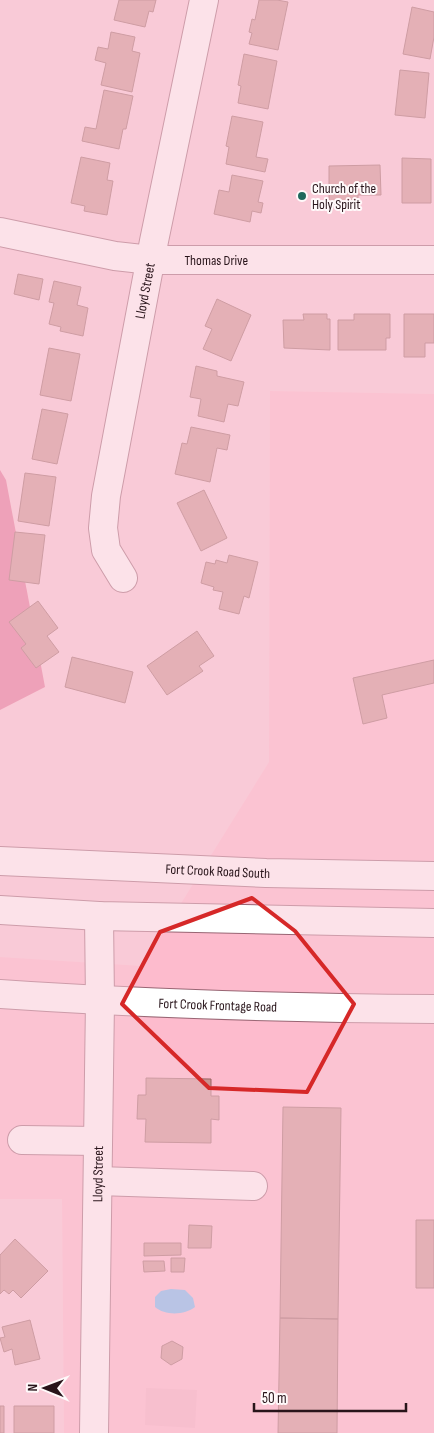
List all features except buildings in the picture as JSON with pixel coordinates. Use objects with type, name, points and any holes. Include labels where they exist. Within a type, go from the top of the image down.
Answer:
[{"type":"street","name":"Lloyd Street","points":[[123,578],[106,550],[103,528],[106,496],[151,260],[204,0]]},
{"type":"street","name":"Thomas Drive","points":[[0,232],[115,256],[151,260],[434,260]]},
{"type":"street","name":"Fort Crook Road South","points":[[0,860],[266,873],[434,876]]},
{"type":"street","points":[[0,910],[99,916],[434,923]]},
{"type":"street","name":"Lloyd Street","points":[[94,1433],[100,1001],[99,916]]},
{"type":"street","name":"Fort Crook Frontage Road","points":[[0,994],[100,1001],[257,1007],[434,1009]]},
{"type":"street","points":[[22,1140],[98,1141]]},
{"type":"street","points":[[98,1181],[253,1186]]},
{"type":"highlighted area","points":[[252,898],[295,931],[354,1004],[307,1092],[209,1088],[122,1004],[160,932]]},
{"type":"shaded area","points":[[270,391],[434,394],[434,1433],[64,1433],[62,1199],[0,1199],[0,957],[142,966],[269,762]]},
{"type":"shaded area","points":[[0,470],[6,480],[45,687],[0,710]]},
{"type":"shaded area","points":[[146,1388],[197,1390],[195,1428],[145,1425]]},
{"type":"water","points":[[171,1289],[185,1290],[193,1298],[195,1307],[186,1312],[169,1313],[155,1307],[155,1297],[161,1291]]},
{"type":"place","name":"Church of the Holy Spirit","points":[[302,196]]}]
